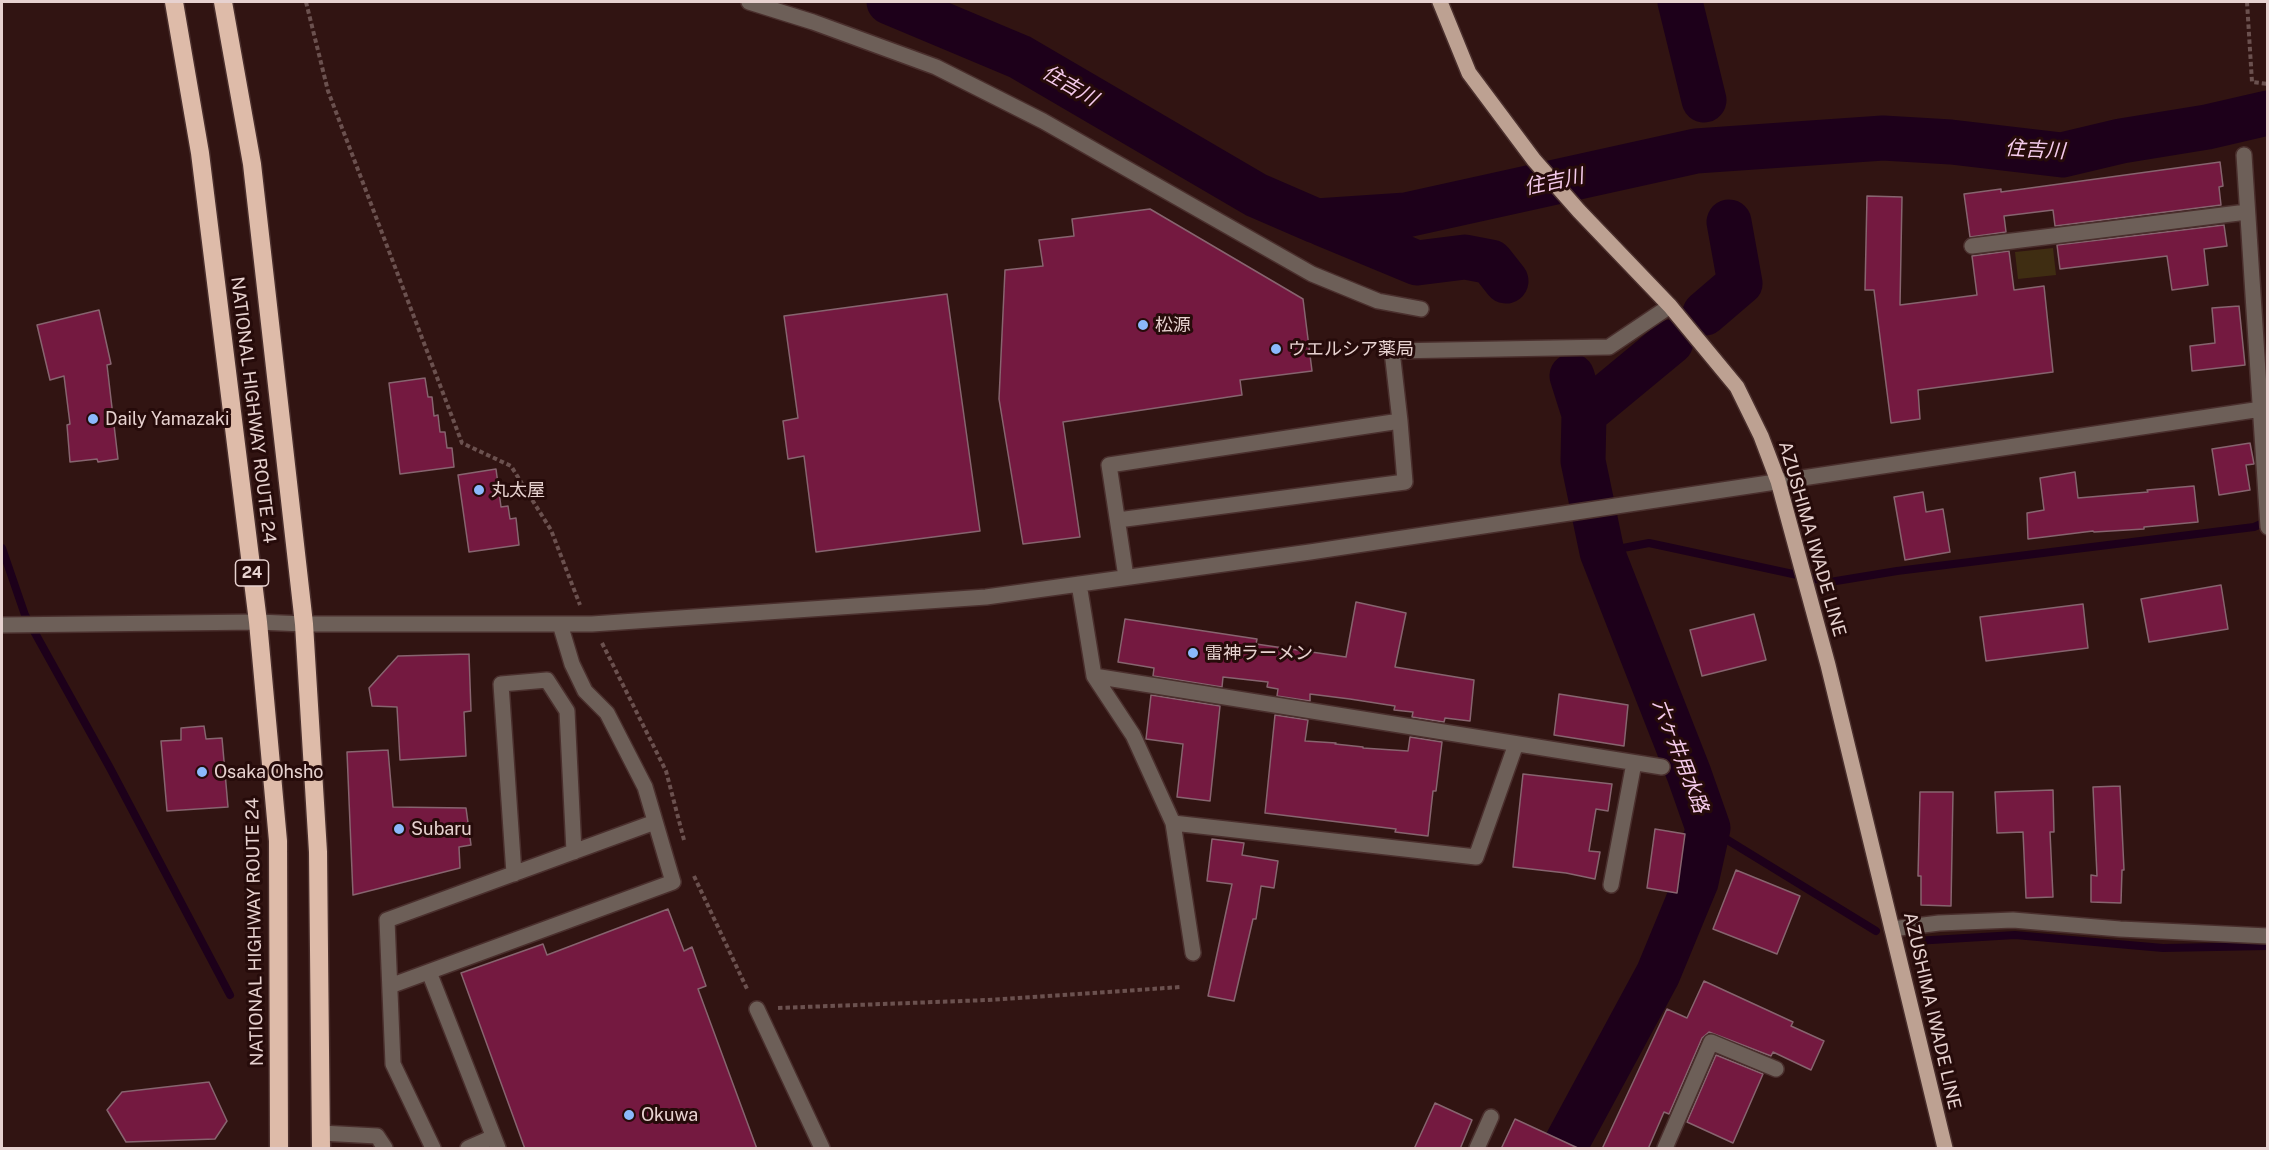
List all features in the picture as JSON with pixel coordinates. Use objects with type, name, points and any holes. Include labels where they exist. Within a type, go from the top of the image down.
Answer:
[{"type":"highway","name":"NATIONAL HIGHWAY ROUTE 24","points":[[174,2],[200,153],[258,622],[278,841],[279,1149]]},
{"type":"highway","name":"NATIONAL HIGHWAY ROUTE 24","points":[[223,2],[252,164],[304,624],[318,852],[321,1141]]},
{"type":"main road","name":"AZUSHIMA IWADE LINE","points":[[1440,2],[1468,73],[1534,160],[1579,211],[1670,306],[1737,387],[1761,436],[1778,481],[1828,665],[1945,1149]]},
{"type":"street","points":[[749,2],[813,22],[936,68],[1043,120],[1312,273],[1378,301],[1421,309]]},
{"type":"street","points":[[2244,155],[2263,409],[2268,527]]},
{"type":"street","points":[[1972,246],[2247,212]]},
{"type":"street","points":[[1118,520],[1405,482],[1392,351],[1608,347],[1670,306]]},
{"type":"street","points":[[2,625],[258,622],[592,624],[986,597],[2263,409]]},
{"type":"street","points":[[1126,577],[1109,465],[1400,421]]},
{"type":"street","points":[[1078,585],[1094,676],[1133,735],[1173,823],[1193,953]]},
{"type":"street","points":[[390,986],[673,882],[645,788],[607,713],[585,691],[572,664],[560,624]]},
{"type":"street","points":[[1094,676],[1662,767]]},
{"type":"street","points":[[514,874],[501,684],[547,680],[567,711],[574,852]]},
{"type":"street","points":[[1173,823],[1476,857],[1515,744]]},
{"type":"street","points":[[1611,885],[1634,763]]},
{"type":"street","points":[[433,1149],[393,1064],[387,920],[655,822]]},
{"type":"street","points":[[1892,928],[1939,923],[2013,920],[2120,929],[2268,936]]},
{"type":"street","points":[[429,972],[495,1143],[468,1149]]},
{"type":"street","points":[[757,1009],[822,1149]]},
{"type":"street","points":[[1665,1149],[1711,1042],[1776,1069]]},
{"type":"street","points":[[1477,1149],[1491,1117]]},
{"type":"street","points":[[321,1141],[377,1136],[385,1149]]},
{"type":"path","points":[[306,2],[328,91],[462,443],[511,466],[551,530],[577,599],[592,624],[666,771],[686,846]]},
{"type":"path","points":[[2247,2],[2252,82],[2268,84]]},
{"type":"path","points":[[691,867],[694,878],[757,1009],[988,1000],[1181,987]]},
{"type":"shaded area","points":[[2053,248],[2056,275],[2018,279],[2015,252]]},
{"type":"building","points":[[2220,162],[2223,186],[2219,187],[2221,205],[2055,226],[2053,210],[2004,216],[2006,232],[1970,237],[1964,194],[2001,189],[2001,192]]},
{"type":"building","points":[[1867,196],[1902,197],[1900,305],[1977,295],[1972,256],[2009,251],[2014,290],[2044,286],[2053,372],[1918,390],[1920,419],[1891,423],[1874,290],[1865,290]]},
{"type":"building","points":[[1150,209],[1303,299],[1312,371],[1240,380],[1242,395],[1063,422],[1080,537],[1023,544],[999,399],[1005,270],[1043,266],[1039,240],[1074,236],[1072,219]]},
{"type":"building","points":[[2224,225],[2227,246],[2204,249],[2208,285],[2172,290],[2167,256],[2060,269],[2057,245]]},
{"type":"building","points":[[947,294],[980,531],[816,552],[804,456],[788,459],[783,421],[798,418],[784,316]]},
{"type":"building","points":[[2239,306],[2245,365],[2192,371],[2190,346],[2215,343],[2212,308]]},
{"type":"building","points":[[99,310],[111,364],[107,365],[118,459],[70,462],[67,425],[70,424],[64,376],[50,380],[37,325]]},
{"type":"building","points":[[425,378],[428,397],[432,397],[434,416],[438,415],[440,432],[445,432],[447,448],[452,448],[454,467],[400,474],[389,383]]},
{"type":"building","points":[[2250,443],[2254,464],[2246,465],[2250,490],[2219,495],[2212,449]]},
{"type":"building","points":[[496,469],[501,507],[508,506],[510,519],[516,518],[519,545],[469,552],[458,475]]},
{"type":"building","points":[[2075,472],[2078,498],[2194,486],[2198,522],[2028,539],[2027,513],[2044,510],[2040,478]]},
{"type":"building","points":[[1923,492],[1926,512],[1943,509],[1950,552],[1905,560],[1894,497]]},
{"type":"building","points":[[2221,585],[2228,629],[2149,642],[2141,599]]},
{"type":"building","points":[[1356,602],[1406,613],[1395,667],[1474,680],[1470,721],[1445,718],[1444,722],[1412,717],[1413,712],[1394,710],[1395,706],[1350,699],[1310,694],[1310,701],[1277,696],[1278,689],[1267,687],[1268,682],[1223,677],[1222,687],[1153,676],[1154,668],[1118,662],[1125,619],[1257,639],[1256,644],[1346,657]]},
{"type":"building","points":[[2083,604],[2088,648],[1986,661],[1980,617]]},
{"type":"building","points":[[1754,614],[1766,660],[1702,676],[1690,630]]},
{"type":"building","points":[[469,654],[471,711],[464,712],[466,756],[400,760],[397,707],[372,706],[369,688],[398,656]]},
{"type":"building","points":[[1559,694],[1628,705],[1624,746],[1554,735]]},
{"type":"building","points":[[1151,695],[1220,706],[1210,801],[1177,797],[1183,744],[1146,739]]},
{"type":"building","points":[[1275,715],[1308,720],[1305,741],[1408,751],[1410,737],[1442,742],[1428,836],[1395,832],[1396,829],[1265,813]]},
{"type":"building","points":[[204,726],[206,739],[222,738],[228,807],[167,811],[161,741],[181,740],[181,728]]},
{"type":"building","points":[[388,750],[393,807],[466,808],[471,845],[459,847],[460,868],[353,895],[347,752]]},
{"type":"building","points":[[1523,774],[1612,784],[1608,811],[1596,809],[1589,851],[1600,852],[1595,879],[1513,867]]},
{"type":"building","points":[[2120,786],[2124,870],[2122,870],[2121,903],[2091,902],[2091,875],[2097,876],[2093,787]]},
{"type":"building","points":[[2053,790],[2054,832],[2050,832],[2053,897],[2026,898],[2023,832],[1997,833],[1995,792]]},
{"type":"building","points":[[1920,792],[1953,792],[1951,906],[1921,905],[1921,876],[1918,876]]},
{"type":"building","points":[[1655,829],[1685,834],[1677,893],[1647,888]]},
{"type":"building","points":[[1212,839],[1244,843],[1242,855],[1278,861],[1274,888],[1261,886],[1256,919],[1253,919],[1234,1001],[1208,996],[1232,884],[1207,881]]},
{"type":"building","points":[[1736,870],[1800,896],[1777,954],[1713,929]]},
{"type":"building","points":[[668,909],[684,951],[692,947],[706,986],[698,989],[757,1149],[525,1149],[461,973],[543,944],[547,955]]},
{"type":"building","points":[[1704,981],[1793,1022],[1791,1026],[1824,1041],[1811,1070],[1773,1052],[1771,1056],[1709,1032],[1702,1038],[1669,1114],[1664,1112],[1648,1149],[1602,1149],[1667,1009],[1687,1018]]},
{"type":"building","points":[[1716,1055],[1763,1074],[1733,1143],[1687,1122]]},
{"type":"building","points":[[209,1082],[227,1121],[215,1139],[126,1142],[107,1110],[122,1092]]},
{"type":"building","points":[[1435,1103],[1472,1120],[1460,1149],[1414,1149]]},
{"type":"building","points":[[1515,1119],[1580,1149],[1501,1149]]},
{"type":"waterway","name":"住吉川","points":[[889,2],[1020,57],[1256,195],[1316,221],[1406,215],[1696,151],[1883,138],[1951,142],[2062,155],[2121,141],[2207,127],[2268,113]]},
{"type":"waterway","name":"六ヶ井用水路","points":[[1680,2],[1704,100]]},
{"type":"waterway","name":"六ヶ井用水路","points":[[1705,313],[1740,283],[1729,222]]},
{"type":"waterway","name":"六ヶ井用水路","points":[[1323,224],[1417,263],[1465,257],[1491,262],[1506,281]]},
{"type":"waterway","name":"六ヶ井用水路","points":[[1564,1148],[1658,974],[1696,882],[1708,828],[1602,552],[1583,461],[1584,414],[1671,342]]},
{"type":"waterway","name":"六ヶ井用水路","points":[[1572,376],[1584,414]]},
{"type":"waterway","points":[[1602,552],[1649,543],[1830,582],[1897,571],[2254,527],[2268,521]]},
{"type":"waterway","points":[[2,548],[25,615],[110,768],[230,995]]},
{"type":"waterway","points":[[1708,828],[1876,931]]},
{"type":"waterway","points":[[1915,941],[2015,935],[2163,948],[2268,946]]},
{"type":"place","name":"松源","points":[[1143,325]]},
{"type":"place","name":"ウエルシア薬局","points":[[1276,349]]},
{"type":"place","name":"Daily Yamazaki","points":[[93,419]]},
{"type":"place","name":"丸太屋","points":[[479,490]]},
{"type":"place","name":"雷神ラーメン","points":[[1193,653]]},
{"type":"place","name":"Osaka Ohsho","points":[[202,772]]},
{"type":"place","name":"Subaru","points":[[399,829]]},
{"type":"place","name":"Okuwa","points":[[629,1115]]}]
